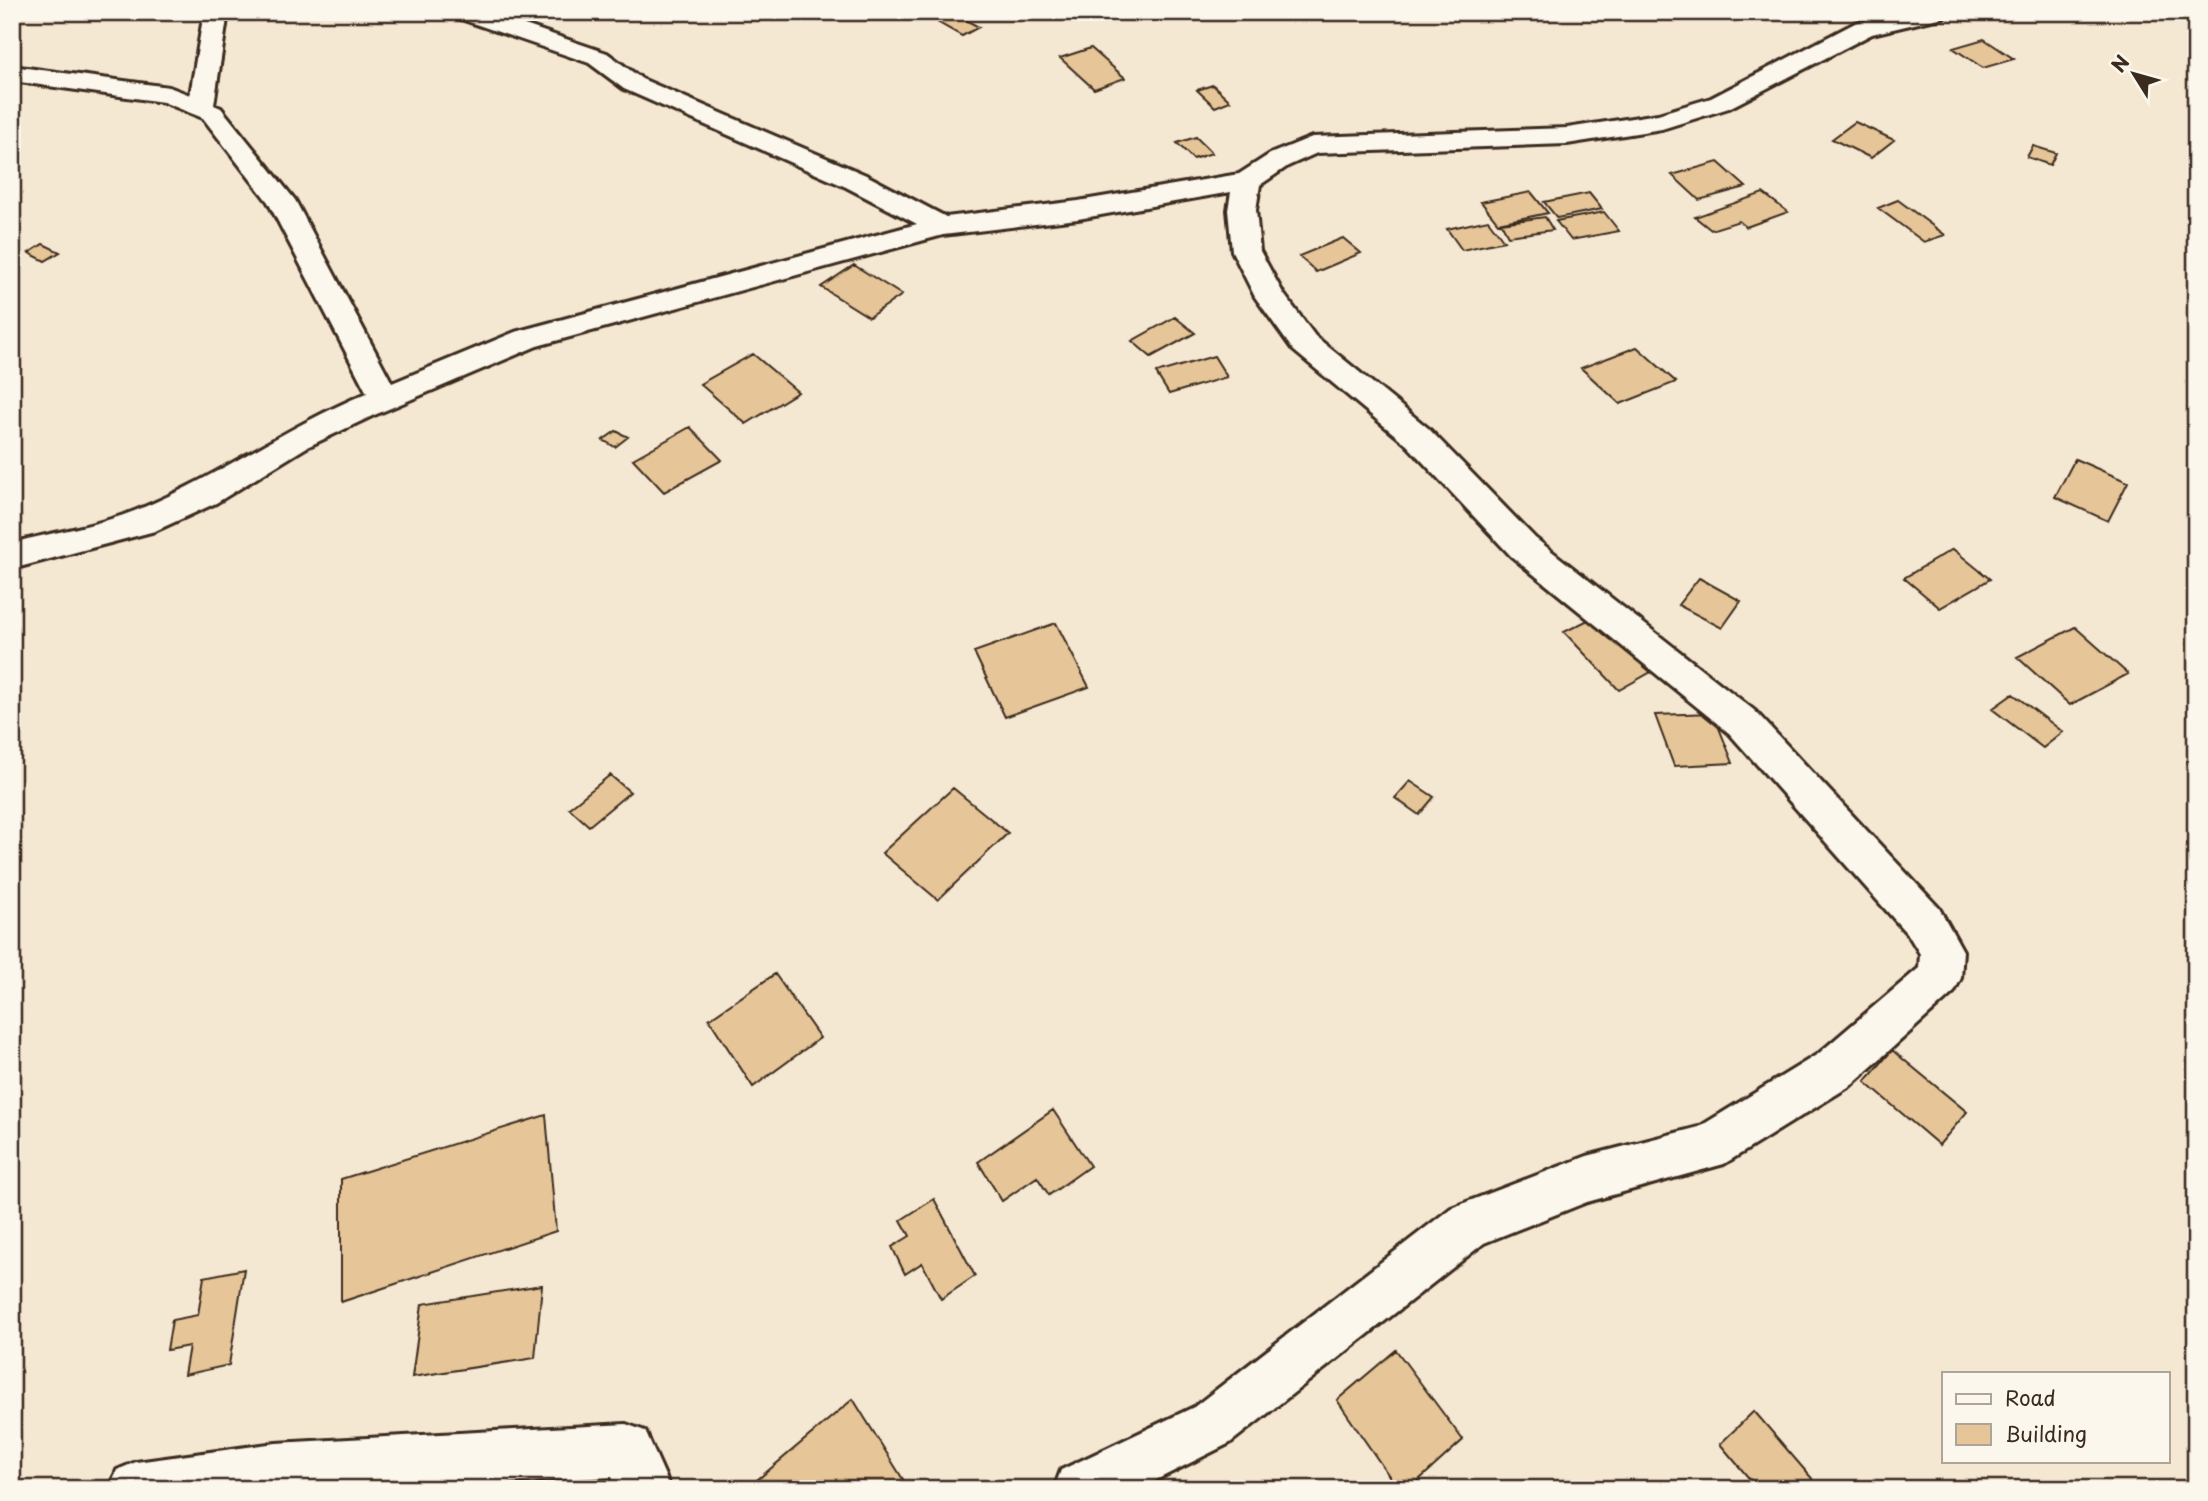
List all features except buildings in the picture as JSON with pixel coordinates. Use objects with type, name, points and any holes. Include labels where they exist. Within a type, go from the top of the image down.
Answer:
[{"type":"street","points":[[201,107],[216,12]]},
{"type":"street","points":[[463,12],[598,58],[633,84],[822,165],[942,226]]},
{"type":"street","points":[[12,556],[143,522],[204,494],[296,439],[385,398],[526,339],[942,226],[1078,210],[1247,181],[1279,160],[1312,145],[1498,141],[1567,136],[1662,121],[1720,103],[1864,28],[1936,12]]},
{"type":"street","points":[[12,73],[169,95],[212,113],[281,200],[385,398]]},
{"type":"street","points":[[1080,1489],[1212,1425],[1468,1224],[1587,1178],[1708,1148],[1834,1070],[1939,978],[1942,951],[1924,922],[1742,722],[1523,547],[1417,436],[1304,343],[1270,297],[1246,251],[1242,211],[1247,181]]},
{"type":"street","points":[[136,1489],[276,1469],[626,1450],[645,1489]]}]
